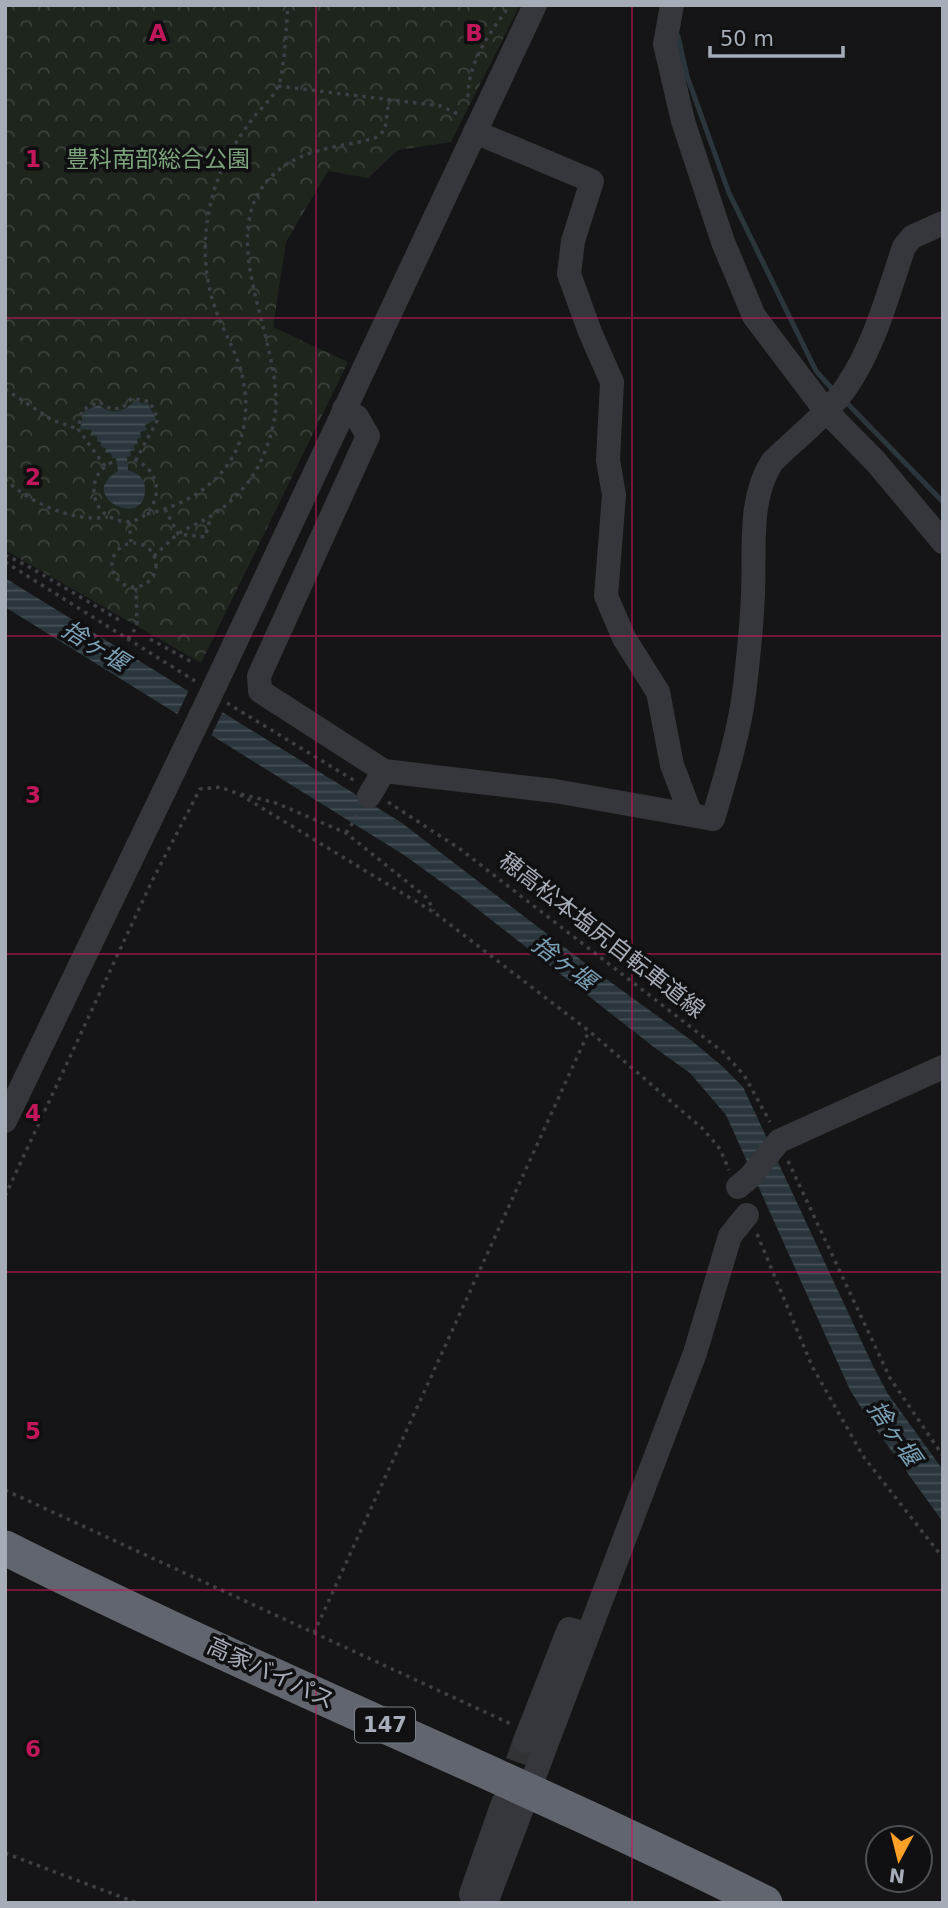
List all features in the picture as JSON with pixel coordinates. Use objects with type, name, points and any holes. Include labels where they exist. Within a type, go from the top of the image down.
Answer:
[{"type":"highway","name":"高家バイパス","points":[[5,1548],[275,1675],[516,1796],[765,1903]]},
{"type":"street","points":[[5,1121],[344,409],[471,125],[535,5]]},
{"type":"street","points":[[673,5],[665,44],[683,121],[723,242],[754,316],[825,410],[876,462],[943,542]]},
{"type":"street","points":[[471,125],[592,181],[573,241],[569,274],[612,382],[608,460],[614,495],[606,596],[624,638],[658,692],[672,765],[691,815]]},
{"type":"street","points":[[344,409],[357,417],[368,436],[259,676],[260,691],[384,771],[555,791],[713,819],[737,734],[744,694],[753,597],[755,516],[763,477],[772,462],[846,388],[861,363],[904,247],[912,237],[943,223]]},
{"type":"street","points":[[369,792],[384,771]]},
{"type":"street","points":[[744,1182],[779,1140],[943,1067]]},
{"type":"street","points":[[483,1903],[516,1796],[588,1634],[695,1353],[730,1236],[747,1215]]},
{"type":"street","points":[[527,1737],[569,1629],[588,1634]]},
{"type":"path","points":[[5,479],[38,502],[77,516],[94,519],[108,517],[129,522],[196,495],[219,477],[236,453],[244,426],[246,400],[242,373],[211,294],[204,258],[207,223],[214,186],[229,152],[278,86],[288,5]]},
{"type":"path","points":[[471,125],[470,75],[482,46],[510,5]]},
{"type":"path","points":[[278,86],[441,106],[471,125]]},
{"type":"path","points":[[154,555],[178,534],[211,516],[246,485],[269,441],[276,399],[246,245],[247,222],[255,197],[274,175],[298,158],[375,138],[385,131],[389,100]]},
{"type":"path","points":[[5,389],[52,420],[78,429],[105,466]]},
{"type":"path","points":[[78,429],[82,410],[99,402],[111,409],[122,408],[132,398],[150,402],[158,419],[136,460]]},
{"type":"path","points":[[130,458],[148,468],[157,486],[157,496],[147,513]]},
{"type":"path","points":[[108,517],[100,509],[93,489],[96,478],[111,462]]},
{"type":"path","points":[[164,509],[178,534]]},
{"type":"path","points":[[178,534],[205,537],[211,516]]},
{"type":"path","points":[[129,522],[131,542]]},
{"type":"path","points":[[131,542],[145,545],[154,555],[156,569],[153,576],[149,582],[136,587],[121,583],[112,571],[113,555],[131,542]]},
{"type":"path","points":[[5,555],[121,621]]},
{"type":"path","name":"穂高松本塩尻自転車道線","points":[[5,562],[460,849],[723,1052],[744,1075],[890,1378],[943,1456]]},
{"type":"path","points":[[128,639],[137,626],[136,587]]},
{"type":"path","points":[[150,639],[192,662]]},
{"type":"path","points":[[5,1196],[152,881],[200,789],[220,787],[276,803],[346,832],[427,898],[435,913]]},
{"type":"path","points":[[239,794],[435,913],[589,1031],[703,1129],[744,1182]]},
{"type":"path","points":[[346,832],[350,826]]},
{"type":"path","points":[[314,1633],[589,1031]]},
{"type":"path","points":[[747,1215],[773,1267],[812,1366],[863,1456],[943,1558]]},
{"type":"path","points":[[5,1490],[314,1633],[527,1737]]},
{"type":"path","points":[[5,1853],[136,1903]]},
{"type":"green space","name":"豊科南部総合公園","points":[[5,5],[520,5],[451,142],[398,150],[368,178],[328,171],[286,242],[273,327],[348,362],[201,663],[5,550]]},
{"type":"water","points":[[134,401],[148,404],[156,419],[145,425],[147,430],[140,432],[141,438],[137,439],[138,444],[134,445],[135,450],[130,451],[131,456],[127,457],[128,470],[140,476],[145,488],[143,501],[126,509],[108,499],[104,490],[107,481],[118,471],[116,458],[112,458],[111,453],[105,453],[106,448],[101,447],[97,436],[91,436],[92,430],[80,429],[84,411],[99,405],[117,411]]},
{"type":"water","name":"捨ヶ堰","points":[[5,578],[402,823],[598,973],[692,1041],[743,1087],[873,1366],[888,1394],[943,1470],[943,1522],[850,1390],[726,1115],[690,1073],[404,855],[5,607]]},
{"type":"pier","points":[[190,688],[224,709],[210,738],[176,717]]},
{"type":"waterway","points":[[678,36],[687,76],[729,193],[816,371],[834,391]]},
{"type":"waterway","points":[[845,401],[943,502]]},
{"type":"tunnel","points":[[505,1796],[525,1741]]}]
